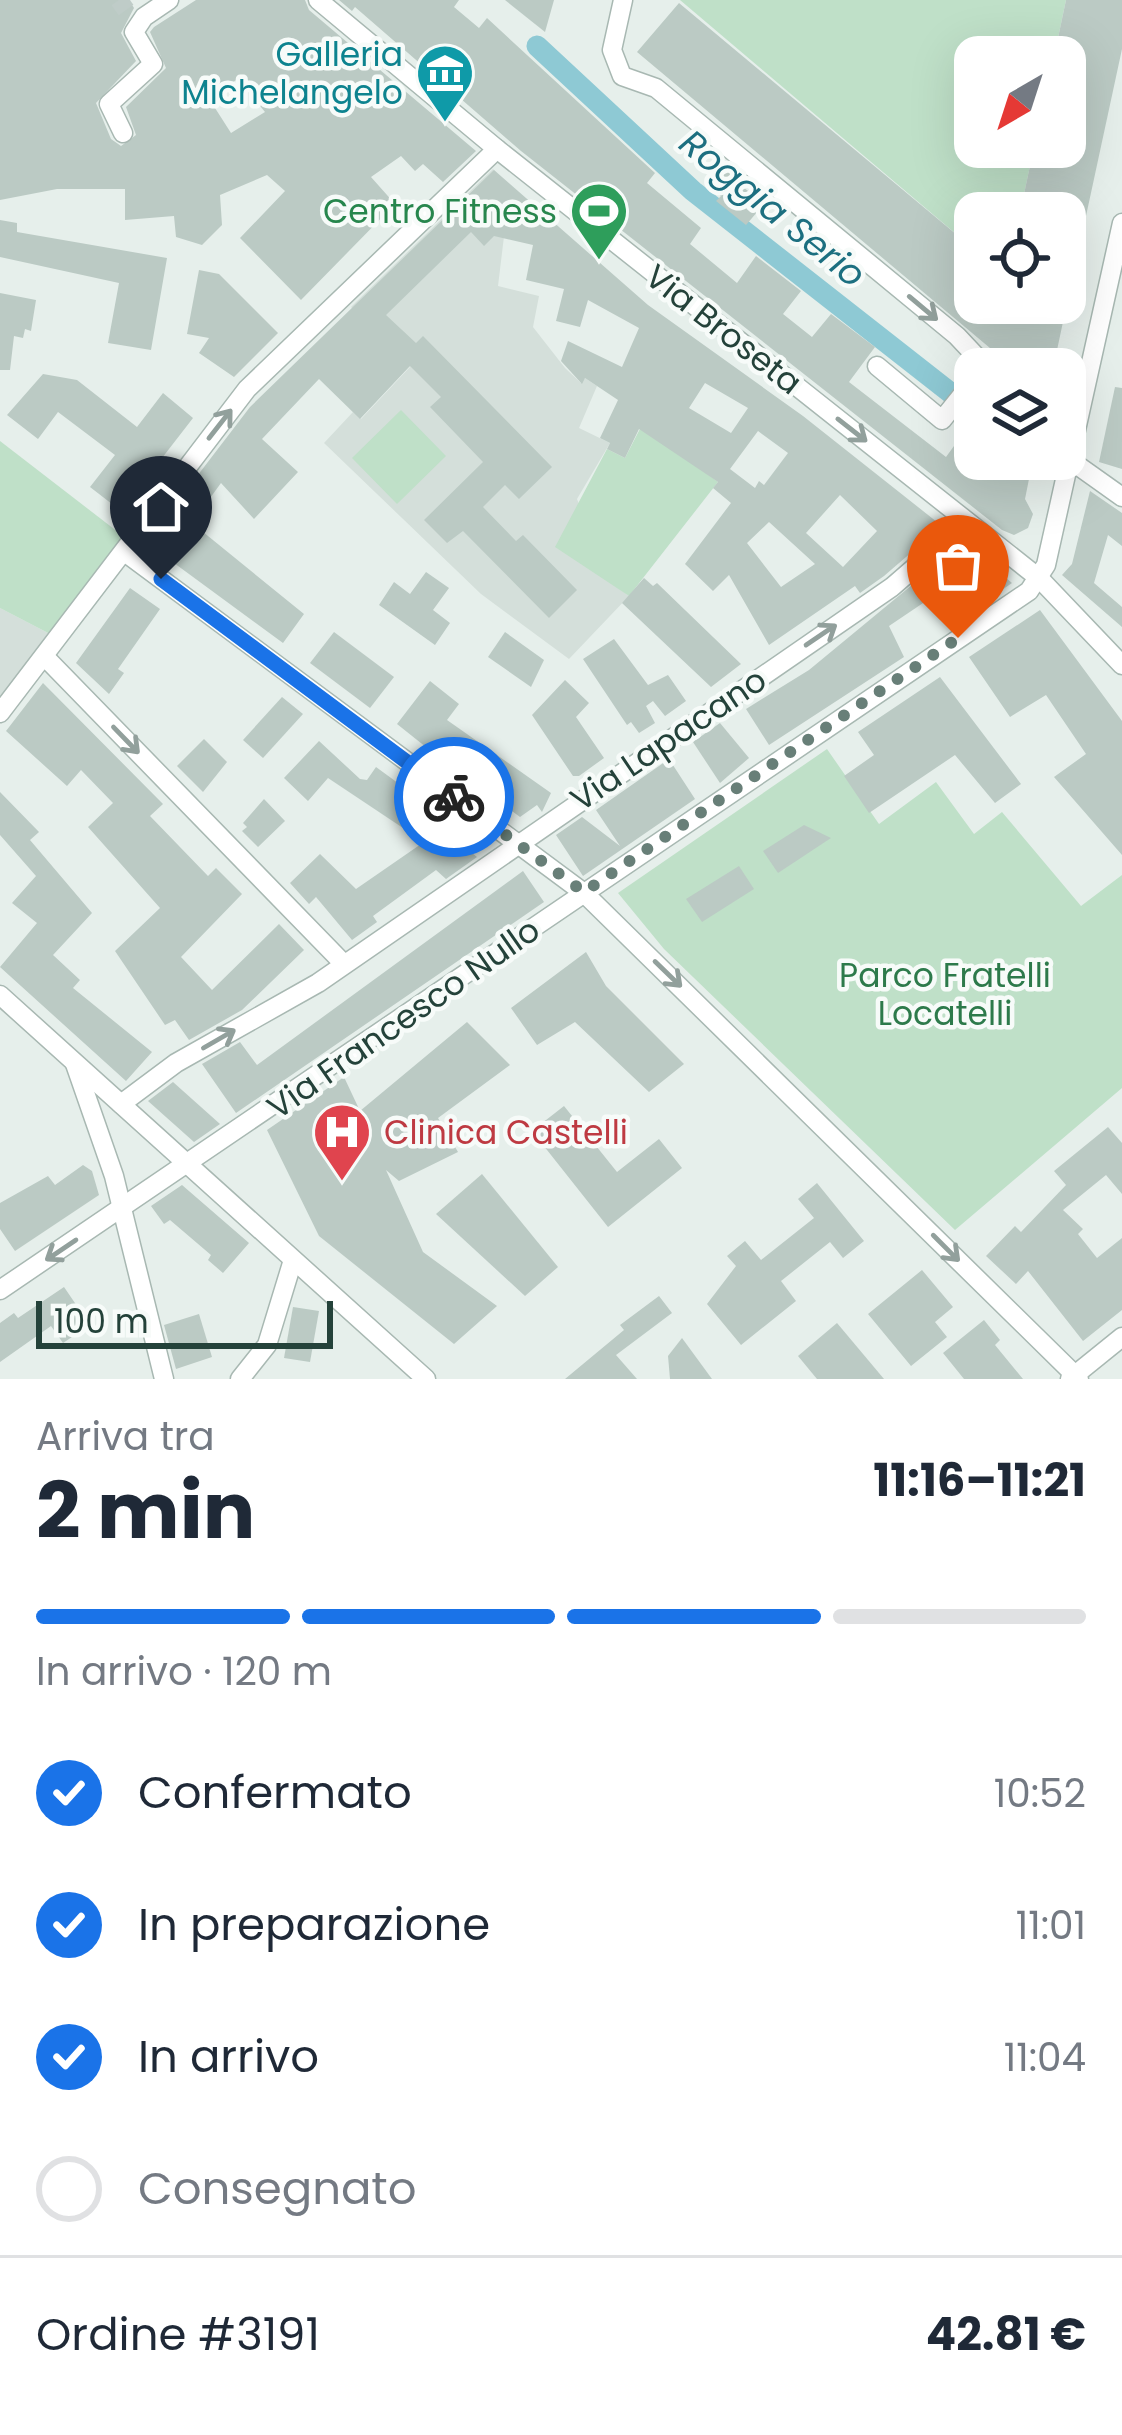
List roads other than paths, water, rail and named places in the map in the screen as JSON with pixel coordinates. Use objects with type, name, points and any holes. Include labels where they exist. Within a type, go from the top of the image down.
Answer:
[{"type":"street","points":[[123,133],[110,104],[153,64],[134,32],[144,17],[169,0]]},
{"type":"street","name":"Via Broseta","points":[[319,0],[496,149],[1040,580],[1122,665]]},
{"type":"street","points":[[623,0],[612,50],[622,76],[656,88],[957,336],[964,348]]},
{"type":"street","points":[[0,713],[247,389],[496,149]]},
{"type":"street","points":[[1086,381],[1116,279],[1122,223]]},
{"type":"street","points":[[877,366],[943,420],[954,406]]},
{"type":"street","points":[[1086,471],[1122,496]]},
{"type":"street","points":[[1040,580],[1065,480]]},
{"type":"street","name":"Via Lapacano","points":[[122,1104],[176,1063],[344,963],[892,586],[967,522]]},
{"type":"street","points":[[126,553],[584,892],[1075,1378],[1122,1337]]},
{"type":"street","name":"Via Francesco Nullo","points":[[0,1290],[1040,580]]},
{"type":"street","points":[[44,657],[344,963]]},
{"type":"street","points":[[0,995],[426,1379]]},
{"type":"street","points":[[73,1060],[100,1129],[164,1379]]},
{"type":"street","points":[[240,1379],[267,1345],[293,1260]]},
{"type":"waterway","name":"Roggia Serio","points":[[537,46],[693,191],[954,396]]},
{"type":"tunnel","points":[[119,0],[126,10]]},
{"type":"place","name":"Galleria Michelangelo","points":[[445,124]]},
{"type":"place","name":"Centro Fitness","points":[[599,262]]},
{"type":"place","name":"Clinica Castelli","points":[[342,1183]]},
{"type":"park label","name":"Parco Fratelli Locatelli","points":[[945,994]]}]
